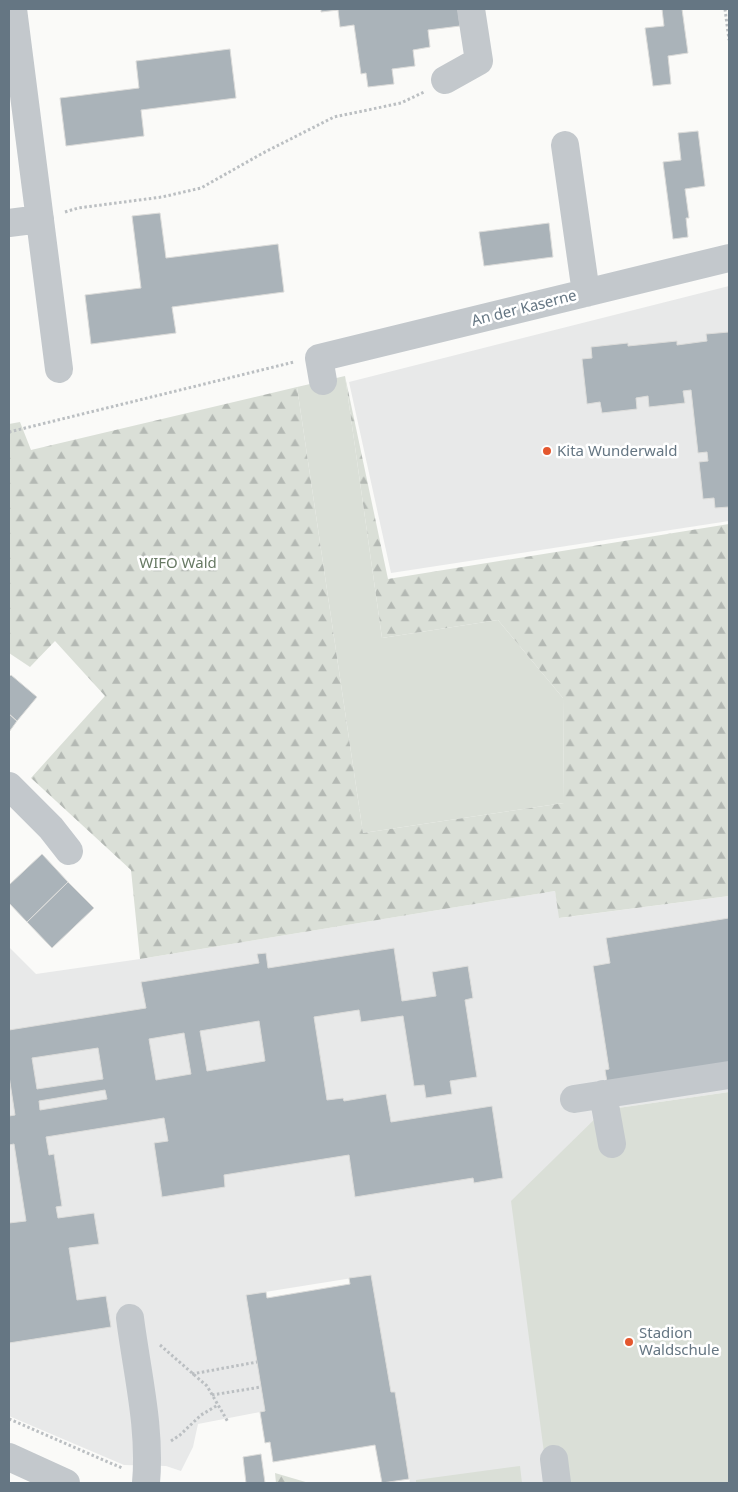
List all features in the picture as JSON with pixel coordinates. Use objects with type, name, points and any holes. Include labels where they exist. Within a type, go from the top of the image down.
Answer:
[{"type":"street","points":[[14,9],[59,370]]},
{"type":"street","points":[[445,80],[479,61],[471,9]]},
{"type":"street","points":[[565,145],[586,293]]},
{"type":"street","points":[[9,223],[40,219]]},
{"type":"street","name":"An der Kaserne","points":[[321,370],[586,293],[729,258]]},
{"type":"street","points":[[9,786],[51,828],[69,851]]},
{"type":"street","points":[[574,1099],[729,1075]]},
{"type":"street","points":[[603,1094],[612,1144]]},
{"type":"street","points":[[130,1318],[148,1446],[148,1458],[135,1476]]},
{"type":"street","points":[[9,1457],[66,1483]]},
{"type":"path","points":[[725,9],[729,40]]},
{"type":"path","points":[[40,219],[78,208],[162,197],[201,188],[334,117],[401,103],[445,80]]},
{"type":"path","points":[[9,432],[300,361],[321,370]]},
{"type":"path","points":[[158,1343],[206,1386],[228,1422]]},
{"type":"path","points":[[192,1374],[257,1362]]},
{"type":"path","points":[[212,1395],[261,1387]]},
{"type":"path","points":[[148,1446],[170,1441],[180,1435],[201,1414],[218,1405]]},
{"type":"path","points":[[9,1419],[135,1476]]},
{"type":"shaded area","name":"Kita Wunderwald","points":[[729,286],[729,521],[391,573],[349,382]]},
{"type":"shaded area","points":[[555,891],[560,918],[729,896],[729,1092],[604,1110],[548,1483],[410,1483],[395,1392],[391,1392],[371,1275],[246,1295],[265,1411],[198,1424],[193,1447],[181,1471],[166,1466],[124,1465],[9,1416],[9,947],[36,974],[140,959]]},
{"type":"green space","points":[[345,376],[382,638],[498,620],[563,698],[564,803],[363,833],[297,387]]},
{"type":"green space","name":"WIFO Wald","points":[[345,376],[388,579],[729,524],[729,896],[559,918],[555,891],[140,959],[131,870],[31,778],[105,696],[55,641],[30,667],[9,653],[9,424],[20,422],[31,450],[297,387],[363,833],[564,803],[563,698],[498,620],[382,638]]},
{"type":"green space","name":"Stadion Waldschule","points":[[729,1092],[729,1483],[548,1483],[511,1201],[604,1110]]},
{"type":"green space","points":[[520,1466],[522,1483],[416,1483],[416,1480]]},
{"type":"green space","points":[[275,1473],[309,1483],[276,1483]]},
{"type":"building","points":[[321,9],[458,9],[460,26],[428,30],[430,47],[413,50],[415,66],[392,69],[394,84],[368,87],[366,73],[361,74],[354,25],[340,27],[338,10],[321,12]]},
{"type":"building","points":[[662,9],[682,9],[688,53],[668,56],[671,84],[653,86],[645,28],[664,26]]},
{"type":"building","points":[[230,49],[236,98],[141,110],[144,136],[66,146],[60,98],[139,88],[136,61]]},
{"type":"building","points":[[698,131],[705,186],[685,189],[689,218],[686,218],[688,237],[673,239],[663,162],[681,160],[678,133]]},
{"type":"building","points":[[160,213],[166,258],[278,244],[284,292],[172,307],[176,333],[91,344],[85,295],[141,288],[132,216]]},
{"type":"building","points":[[549,223],[553,257],[484,266],[479,232]]},
{"type":"building","points":[[729,332],[729,507],[715,508],[714,498],[703,499],[699,462],[708,461],[707,452],[698,453],[691,390],[683,391],[685,403],[649,407],[648,396],[636,398],[637,409],[602,413],[600,402],[587,404],[582,359],[592,358],[591,347],[628,343],[628,346],[677,341],[677,345],[707,341],[706,334]]},
{"type":"building","points":[[11,675],[37,697],[17,721],[9,714],[9,677]]},
{"type":"building","points":[[9,714],[17,721],[9,732]]},
{"type":"building","points":[[42,854],[68,882],[27,922],[9,903],[9,885]]},
{"type":"building","points":[[68,882],[94,908],[52,948],[27,922]]},
{"type":"building","points":[[729,918],[729,1069],[608,1088],[605,1070],[609,1069],[593,966],[610,963],[606,938]]},
{"type":"building","points":[[394,948],[402,1001],[436,996],[432,972],[468,966],[473,998],[465,1000],[477,1077],[450,1081],[452,1094],[426,1098],[424,1085],[414,1086],[403,1016],[361,1022],[359,1010],[314,1017],[327,1100],[343,1098],[344,1101],[386,1094],[391,1122],[492,1106],[503,1178],[474,1183],[473,1178],[355,1197],[349,1155],[224,1175],[225,1187],[162,1197],[154,1143],[168,1141],[164,1118],[46,1137],[49,1155],[54,1154],[62,1206],[56,1207],[58,1218],[94,1213],[99,1244],[69,1248],[77,1300],[106,1296],[111,1327],[9,1343],[9,1223],[26,1221],[14,1144],[9,1145],[9,1116],[15,1115],[9,1076],[9,1030],[146,1008],[141,982],[259,963],[257,954],[266,953],[268,968]],"holes":[[[259,1021],[265,1061],[207,1071],[200,1031]],[[184,1033],[191,1074],[156,1080],[149,1039]],[[98,1048],[103,1079],[37,1089],[32,1058]],[[105,1090],[107,1099],[40,1110],[39,1101]]]},
{"type":"building","points":[[371,1275],[391,1392],[395,1392],[409,1479],[382,1483],[375,1445],[273,1462],[270,1442],[265,1443],[260,1412],[265,1411],[246,1295],[266,1292],[267,1298],[350,1284],[349,1278]]},
{"type":"building","points":[[261,1454],[265,1483],[246,1483],[243,1457]]},
{"type":"place","name":"Kita Wunderwald","points":[[547,451]]},
{"type":"place","name":"Stadion Waldschule","points":[[629,1342]]}]
